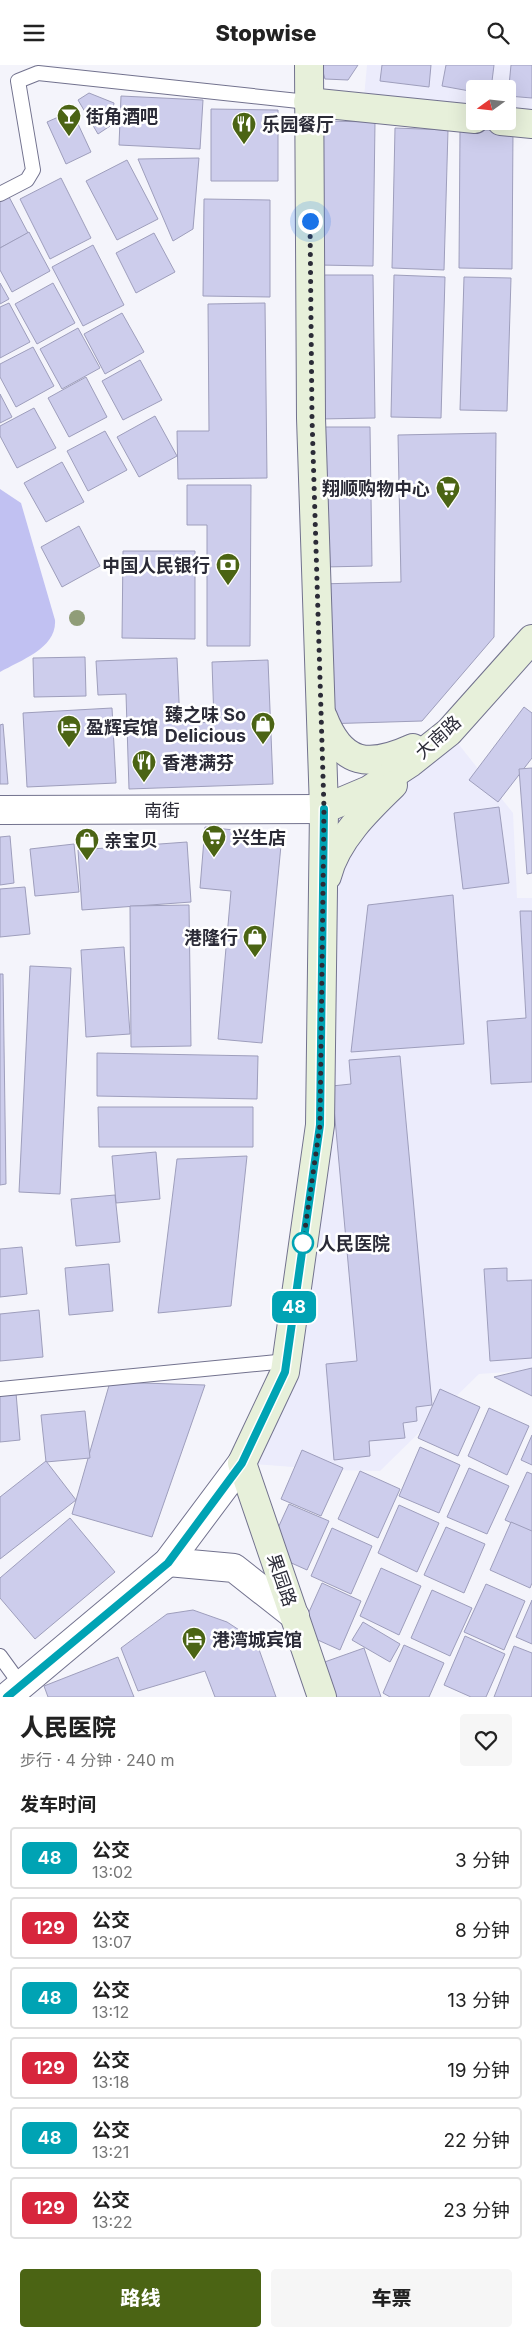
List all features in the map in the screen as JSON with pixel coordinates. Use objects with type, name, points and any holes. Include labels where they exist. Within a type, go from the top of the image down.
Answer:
[{"type":"street","points":[[14,1691],[168,1563],[242,1463],[285,1372],[287,1361],[320,1125],[324,809],[312,418],[309,65]]},
{"type":"street","points":[[308,102],[466,118]]},
{"type":"street","points":[[516,122],[532,124]]},
{"type":"street","name":"大南路","points":[[324,809],[369,790],[410,763],[448,732],[532,639]]},
{"type":"street","points":[[322,713],[330,735],[348,754],[362,760],[376,761],[393,757],[448,732]]},
{"type":"street","points":[[323,902],[332,857],[376,801],[448,732]]},
{"type":"street","name":"南街","points":[[0,810],[324,809]]},
{"type":"street","name":"果园路","points":[[242,1463],[322,1697]]},
{"type":"street","points":[[168,1563],[234,1568],[294,1616]]},
{"type":"lane","points":[[0,194],[27,180],[33,170],[18,81],[38,73],[308,102]]},
{"type":"lane","points":[[0,1389],[287,1361]]},
{"type":"lane","points":[[0,1656],[14,1691]]},
{"type":"shaded area","points":[[367,65],[532,65],[532,124],[516,122],[516,80],[466,80],[466,118],[363,108]]},
{"type":"shaded area","points":[[449,732],[513,813],[517,898],[532,898],[532,1370],[479,1374],[380,1471],[332,1470],[242,1463],[285,1372],[320,1125],[324,809]]},
{"type":"water","points":[[0,489],[21,503],[55,620],[54,630],[44,646],[27,658],[0,672]]},
{"type":"building","points":[[321,65],[358,65],[348,80],[325,79]]},
{"type":"building","points":[[382,65],[431,65],[429,87],[380,81]]},
{"type":"building","points":[[446,65],[494,65],[492,80],[466,80],[466,90],[442,86]]},
{"type":"building","points":[[511,65],[532,65],[532,98],[516,97],[516,80],[510,80]]},
{"type":"building","points":[[89,93],[114,103],[110,126],[98,134],[78,100]]},
{"type":"building","points":[[121,96],[203,100],[200,149],[119,145]]},
{"type":"building","name":"乐园餐厅","points":[[211,109],[278,110],[278,181],[211,181]]},
{"type":"building","name":"街角酒吧","points":[[72,111],[91,152],[66,164],[47,122]]},
{"type":"building","points":[[322,121],[375,122],[373,266],[319,265]]},
{"type":"building","points":[[395,128],[448,130],[444,270],[392,268]]},
{"type":"building","points":[[460,130],[513,130],[512,269],[459,268]]},
{"type":"building","points":[[199,158],[193,229],[173,241],[138,159]]},
{"type":"building","points":[[127,160],[158,219],[117,240],[86,181]]},
{"type":"building","points":[[61,178],[91,238],[50,259],[20,199]]},
{"type":"building","points":[[7,193],[28,233],[0,248],[0,197]]},
{"type":"building","points":[[204,199],[270,200],[270,297],[203,296]]},
{"type":"building","points":[[29,232],[50,271],[12,292],[0,270],[0,248]]},
{"type":"building","points":[[154,233],[175,272],[136,293],[116,253]]},
{"type":"building","points":[[93,245],[124,305],[83,326],[52,267]]},
{"type":"building","points":[[317,275],[373,275],[375,418],[319,419]]},
{"type":"building","points":[[394,275],[445,277],[441,418],[391,417]]},
{"type":"building","points":[[464,277],[511,278],[507,411],[460,410]]},
{"type":"building","points":[[0,283],[9,299],[0,304]]},
{"type":"building","points":[[53,283],[75,323],[37,344],[15,304]]},
{"type":"building","points":[[9,303],[30,342],[0,358],[0,307]]},
{"type":"building","points":[[265,303],[267,478],[178,479],[177,431],[209,431],[208,304]]},
{"type":"building","points":[[122,313],[144,352],[105,374],[84,334]]},
{"type":"building","points":[[78,328],[100,368],[62,389],[40,349]]},
{"type":"building","points":[[33,347],[54,386],[16,407],[0,377],[0,364]]},
{"type":"building","points":[[140,360],[162,400],[123,420],[102,381]]},
{"type":"building","points":[[86,377],[107,417],[69,437],[48,398]]},
{"type":"building","points":[[0,394],[12,417],[0,423]]},
{"type":"building","points":[[34,408],[56,448],[17,468],[0,436],[0,426]]},
{"type":"building","points":[[155,416],[177,456],[139,477],[117,437]]},
{"type":"building","points":[[321,427],[370,427],[372,566],[323,567]]},
{"type":"building","points":[[105,431],[127,470],[88,491],[67,451]]},
{"type":"building","name":"翔顺购物中心","points":[[496,433],[494,637],[422,721],[322,724],[317,584],[401,582],[398,435]]},
{"type":"building","points":[[62,462],[84,502],[46,522],[24,483]]},
{"type":"building","name":"中国人民银行","points":[[187,485],[251,485],[250,646],[207,646],[207,525],[187,525]]},
{"type":"building","points":[[79,526],[100,566],[62,587],[41,547]]},
{"type":"building","points":[[123,551],[195,551],[195,639],[122,638]]},
{"type":"building","points":[[85,657],[86,696],[34,697],[33,658]]},
{"type":"building","points":[[177,658],[180,723],[214,722],[212,662],[268,660],[273,784],[129,789],[126,694],[98,695],[96,661]]},
{"type":"building","points":[[524,707],[532,713],[532,758],[498,802],[469,780]]},
{"type":"building","name":"盈辉宾馆","points":[[112,708],[116,783],[27,787],[23,713]]},
{"type":"building","points":[[3,724],[8,784],[0,784],[0,725]]},
{"type":"building","points":[[532,768],[532,873],[527,874],[519,769]]},
{"type":"building","points":[[499,807],[509,883],[463,889],[454,813]]},
{"type":"building","points":[[205,827],[282,835],[262,1043],[218,1039],[231,891],[200,888]]},
{"type":"building","points":[[10,836],[14,883],[0,885],[0,837]]},
{"type":"building","points":[[187,842],[191,902],[82,910],[78,850]]},
{"type":"building","points":[[74,844],[79,892],[35,896],[30,849]]},
{"type":"building","points":[[25,887],[30,934],[0,937],[0,889]]},
{"type":"building","points":[[453,895],[464,1044],[351,1052],[368,905]]},
{"type":"building","points":[[189,905],[191,1046],[131,1047],[130,906]]},
{"type":"building","points":[[520,911],[532,911],[532,1082],[491,1084],[487,1021],[526,1018]]},
{"type":"building","points":[[124,947],[130,1034],[86,1037],[81,950]]},
{"type":"building","points":[[30,966],[71,968],[60,1194],[19,1192]]},
{"type":"building","points":[[0,974],[3,974],[6,1184],[0,1185]]},
{"type":"building","points":[[97,1053],[258,1056],[257,1099],[97,1096]]},
{"type":"building","points":[[400,1056],[432,1405],[416,1407],[417,1421],[403,1423],[405,1438],[369,1441],[370,1456],[334,1460],[326,1364],[357,1361],[332,1086],[351,1084],[349,1060]]},
{"type":"building","points":[[98,1107],[253,1107],[253,1147],[99,1147]]},
{"type":"building","points":[[156,1152],[160,1199],[116,1203],[112,1156]]},
{"type":"building","points":[[247,1156],[231,1306],[158,1313],[177,1159]]},
{"type":"building","points":[[115,1195],[120,1242],[76,1246],[71,1199]]},
{"type":"building","points":[[22,1247],[27,1294],[0,1297],[0,1249]]},
{"type":"building","points":[[109,1264],[113,1311],[69,1315],[65,1268]]},
{"type":"building","points":[[507,1268],[507,1281],[532,1280],[532,1358],[490,1361],[484,1269]]},
{"type":"building","points":[[39,1310],[43,1357],[0,1361],[0,1314]]},
{"type":"building","points":[[532,1368],[532,1396],[494,1377]]},
{"type":"building","points":[[110,1382],[205,1385],[152,1537],[72,1514]]},
{"type":"building","points":[[440,1389],[480,1407],[458,1456],[418,1438]]},
{"type":"building","points":[[16,1393],[20,1440],[0,1442],[0,1395]]},
{"type":"building","points":[[489,1408],[529,1426],[507,1475],[468,1456]]},
{"type":"building","points":[[85,1411],[90,1458],[46,1462],[41,1415]]},
{"type":"building","points":[[532,1435],[532,1465],[521,1460]]},
{"type":"building","points":[[420,1447],[460,1465],[439,1513],[399,1496]]},
{"type":"building","points":[[302,1450],[343,1468],[321,1516],[281,1499]]},
{"type":"building","points":[[46,1461],[76,1500],[0,1559],[0,1497]]},
{"type":"building","points":[[469,1468],[509,1486],[487,1534],[447,1517]]},
{"type":"building","points":[[360,1471],[400,1489],[378,1538],[338,1519]]},
{"type":"building","points":[[527,1472],[532,1474],[532,1532],[505,1520]]},
{"type":"building","points":[[289,1504],[329,1521],[307,1570],[267,1552]]},
{"type":"building","points":[[399,1505],[439,1523],[417,1572],[378,1553]]},
{"type":"building","points":[[70,1518],[115,1572],[35,1639],[0,1598],[0,1578]]},
{"type":"building","points":[[511,1522],[532,1531],[532,1583],[530,1588],[490,1570]]},
{"type":"building","points":[[446,1527],[485,1544],[464,1593],[424,1575]]},
{"type":"building","points":[[332,1528],[372,1546],[351,1594],[311,1576]]},
{"type":"building","points":[[381,1568],[421,1586],[399,1635],[360,1616]]},
{"type":"building","points":[[322,1583],[361,1601],[340,1650],[300,1632]]},
{"type":"building","points":[[486,1584],[525,1601],[504,1650],[464,1632]]},
{"type":"building","points":[[432,1590],[472,1608],[450,1656],[411,1638]]},
{"type":"building","points":[[532,1600],[532,1644],[516,1637]]},
{"type":"building","name":"港湾城宾馆","points":[[193,1610],[227,1622],[256,1641],[276,1697],[215,1697],[205,1671],[138,1691],[121,1648],[167,1614]]},
{"type":"building","points":[[363,1622],[400,1644],[390,1662],[352,1640]]},
{"type":"building","points":[[465,1636],[505,1654],[486,1697],[471,1697],[444,1685]]},
{"type":"building","points":[[404,1645],[444,1663],[429,1697],[390,1697],[383,1693]]},
{"type":"building","points":[[514,1646],[532,1653],[532,1697],[494,1697]]},
{"type":"building","points":[[364,1648],[381,1697],[331,1697],[319,1664]]},
{"type":"building","points":[[118,1657],[134,1697],[48,1697],[44,1686]]},
{"type":"bus line","name":"48","points":[[7,1697],[168,1563],[242,1463],[285,1372],[320,1125],[324,809]]},
{"type":"place","name":"街角酒吧","points":[[69,137]]},
{"type":"place","name":"乐园餐厅","points":[[244,145]]},
{"type":"place","name":"翔顺购物中心","points":[[448,509]]},
{"type":"place","name":"中国人民银行","points":[[228,586]]},
{"type":"place","name":"臻之味 So Delicious","points":[[263,745]]},
{"type":"place","name":"盈辉宾馆","points":[[69,748]]},
{"type":"place","name":"香港满芬","points":[[144,783]]},
{"type":"place","name":"兴生店","points":[[214,858]]},
{"type":"place","name":"亲宝贝","points":[[87,861]]},
{"type":"place","name":"港隆行","points":[[255,958]]},
{"type":"place","name":"人民医院","points":[[303,1243]]},
{"type":"place","name":"港湾城宾馆","points":[[194,1660]]},
{"type":"route","points":[[303,1243],[320,1125],[324,809],[312,418],[310,221]]}]
